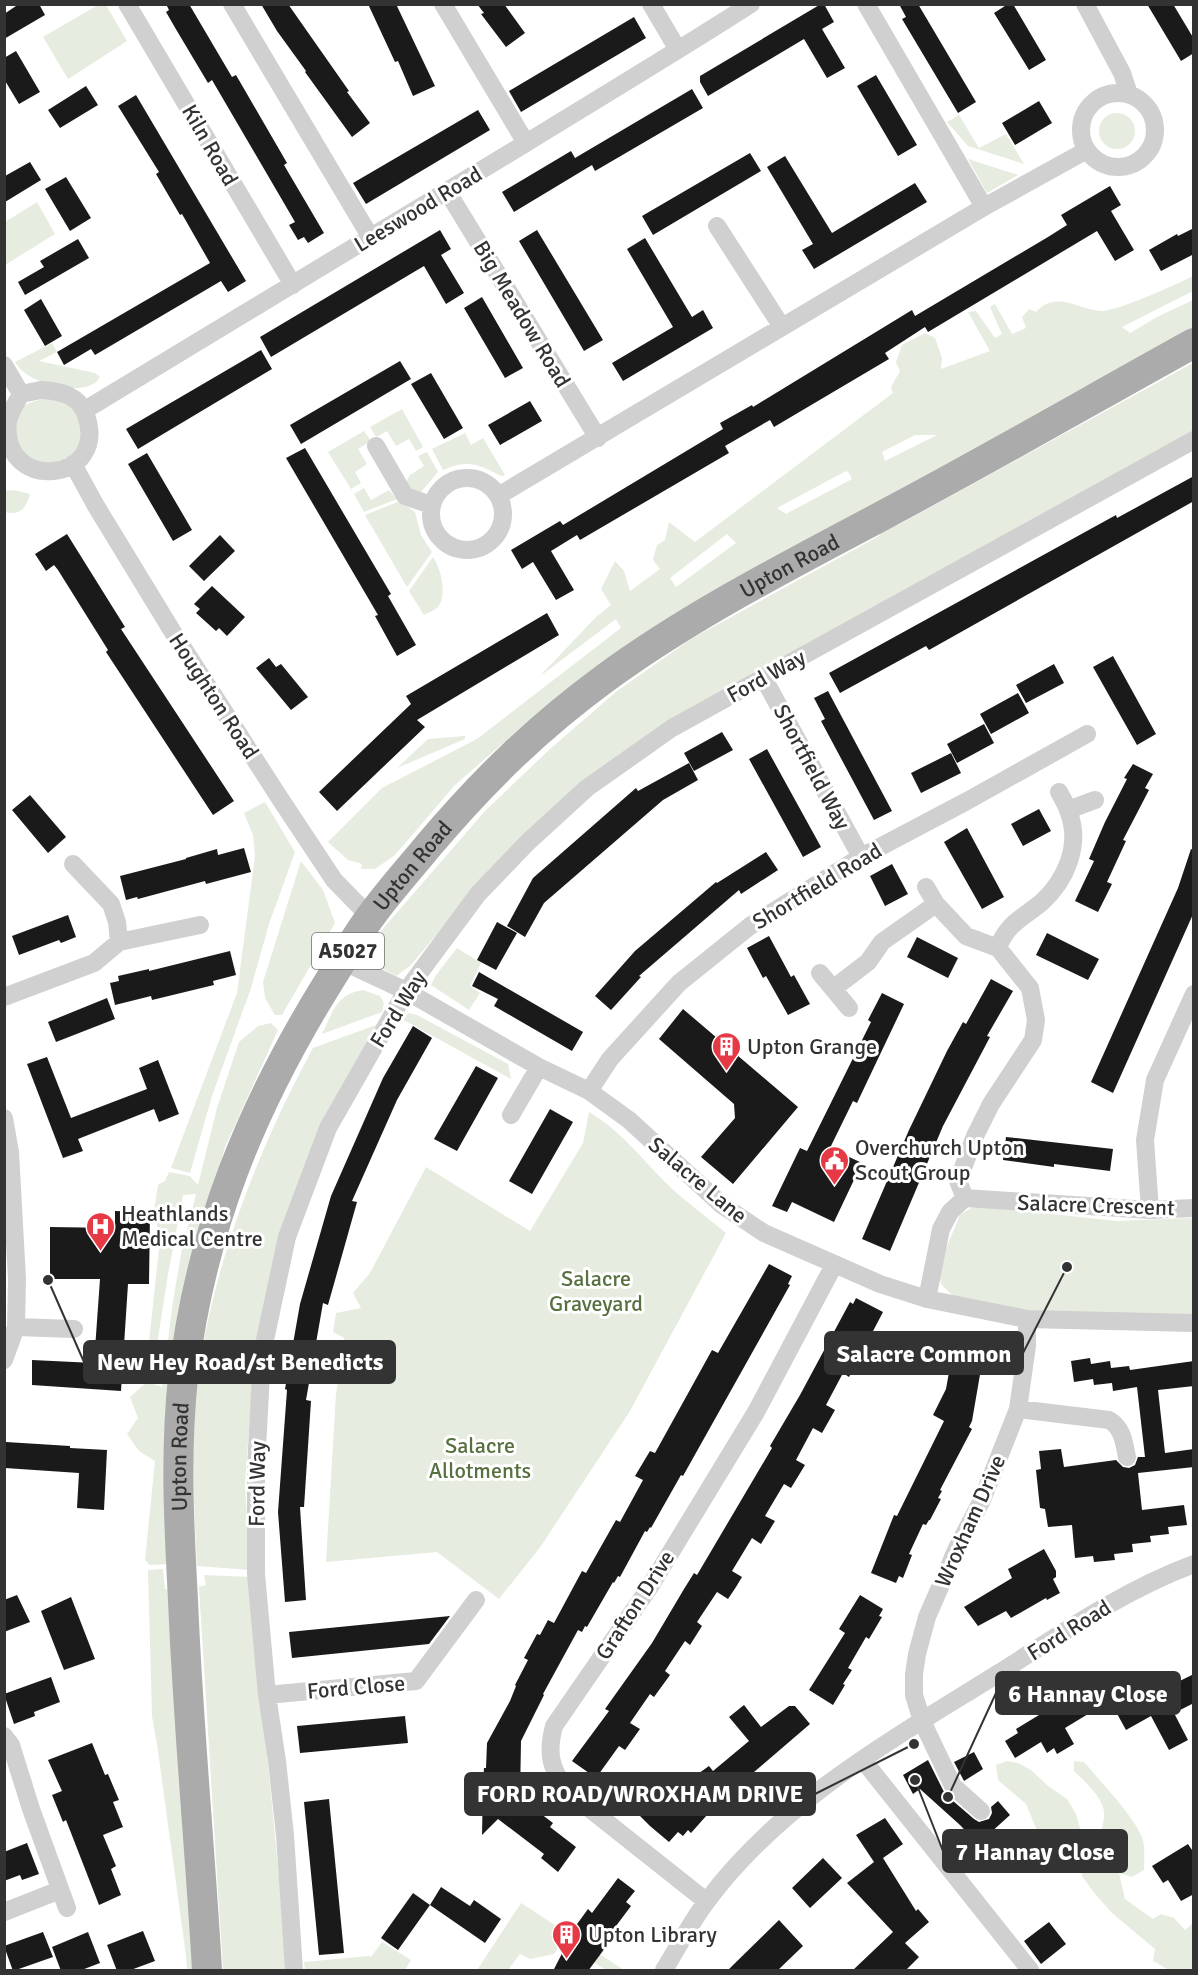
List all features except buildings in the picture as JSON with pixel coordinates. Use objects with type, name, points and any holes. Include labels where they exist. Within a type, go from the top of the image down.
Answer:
[{"type":"main road","name":"Upton Road","points":[[207,1971],[185,1654],[178,1502],[183,1377],[195,1304],[209,1241],[242,1144],[298,1031],[370,917],[471,795],[515,752],[604,679],[655,644],[724,602],[1194,343]]},
{"type":"street","name":"Kiln Road","points":[[127,4],[293,285]]},
{"type":"street","points":[[232,4],[371,238]]},
{"type":"street","points":[[443,4],[526,143]]},
{"type":"street","points":[[651,4],[678,51]]},
{"type":"street","name":"Leeswood Road","points":[[85,410],[371,238],[595,99],[678,51],[751,4]]},
{"type":"street","points":[[866,4],[984,207]]},
{"type":"street","points":[[1085,4],[1122,73],[1129,94]]},
{"type":"street","points":[[1118,92],[1129,94],[1145,104],[1154,119],[1155,137],[1151,149],[1131,165],[1106,166],[1095,160],[1082,140],[1083,117],[1088,107],[1096,99],[1118,92]]},
{"type":"street","points":[[498,496],[984,207],[1087,150]]},
{"type":"street","name":"Big Meadow Road","points":[[447,191],[598,438]]},
{"type":"street","points":[[717,226],[782,327]]},
{"type":"street","points":[[4,365],[21,394]]},
{"type":"street","points":[[41,390],[59,391],[73,398],[85,410],[90,426],[88,442],[83,454],[73,464],[56,472],[37,471],[9,456],[8,420],[21,394],[41,390]]},
{"type":"street","name":"Ford Way","points":[[294,1971],[285,1835],[267,1695],[256,1574],[256,1468],[262,1354],[287,1238],[328,1128],[406,991],[478,894],[528,842],[587,788],[672,728],[1194,440]]},
{"type":"street","points":[[376,446],[405,496],[431,505]]},
{"type":"street","name":"Houghton Road","points":[[73,464],[174,634],[281,800],[334,880],[370,917]]},
{"type":"street","points":[[463,478],[476,479],[488,484],[498,496],[503,509],[502,524],[496,536],[485,546],[471,551],[457,550],[445,544],[435,533],[430,519],[431,505],[437,493],[448,483],[463,478]]},
{"type":"street","name":"Shortfield Way","points":[[763,676],[861,857]]},
{"type":"street","name":"Shortfield Road","points":[[589,1091],[610,1059],[679,982],[750,926],[861,857],[1087,734]]},
{"type":"street","points":[[998,948],[1003,935],[1013,923],[1041,902],[1058,885],[1069,863],[1073,838],[1068,810],[1059,792]]},
{"type":"street","points":[[1068,810],[1095,800]]},
{"type":"street","points":[[73,864],[111,904],[117,922],[119,942]]},
{"type":"street","points":[[926,887],[936,904],[966,936],[998,948],[1030,988],[1036,1020],[1033,1040],[991,1104],[975,1136],[958,1181],[965,1198],[950,1212],[941,1229],[927,1299]]},
{"type":"street","points":[[834,988],[868,962],[882,942],[936,904]]},
{"type":"street","points":[[4,997],[94,963],[119,942],[200,925]]},
{"type":"street","name":"Salacre Lane","points":[[342,961],[406,991],[539,1067],[589,1091],[629,1120],[722,1205],[736,1215],[764,1233],[834,1265],[880,1284],[927,1299],[1027,1319],[1194,1323]]},
{"type":"street","points":[[820,973],[849,1008]]},
{"type":"street","points":[[1150,1210],[1145,1140],[1155,1080],[1194,994]]},
{"type":"street","points":[[511,1114],[539,1067]]},
{"type":"street","points":[[4,1118],[10,1152],[17,1279],[16,1327],[4,1360]]},
{"type":"street","name":"Salacre Crescent","points":[[965,1198],[1150,1210],[1194,1208]]},
{"type":"street","name":"Grafton Drive","points":[[706,1901],[566,1790],[556,1776],[550,1760],[550,1743],[555,1726],[649,1588],[756,1412],[834,1265]]},
{"type":"street","name":"Wroxham Drive","points":[[981,1811],[953,1786],[922,1721],[914,1695],[914,1674],[927,1617],[957,1548],[982,1500],[1018,1409],[1028,1346],[1027,1319]]},
{"type":"street","points":[[16,1327],[74,1329]]},
{"type":"street","points":[[1018,1409],[1109,1420],[1122,1435],[1127,1457]]},
{"type":"street","name":"Ford Road","points":[[664,1971],[706,1901],[736,1865],[772,1828],[813,1794],[922,1721],[1103,1608],[1140,1588],[1194,1564]]},
{"type":"street","name":"Ford Close","points":[[267,1695],[416,1681],[476,1600]]},
{"type":"street","points":[[4,1736],[11,1745],[31,1809],[67,1908]]},
{"type":"street","points":[[863,1760],[1030,1971]]},
{"type":"street","points":[[4,1912],[60,1890]]},
{"type":"green space","points":[[98,5],[106,5],[127,41],[68,79],[43,37]]},
{"type":"green space","points":[[1117,113],[1130,118],[1135,131],[1130,144],[1117,149],[1104,144],[1099,131],[1104,118]]},
{"type":"green space","points":[[959,115],[979,148],[1006,134],[1024,164],[968,146],[947,122]]},
{"type":"green space","points":[[968,159],[1018,175],[987,193]]},
{"type":"green space","points":[[37,202],[55,234],[5,265],[5,222]]},
{"type":"green space","points":[[1193,276],[1193,291],[1122,327],[1130,333],[1193,300],[1193,333],[534,716],[455,785],[395,855],[375,869],[361,869],[362,864],[348,860],[328,842],[382,788],[477,739],[621,628],[616,619],[539,677],[596,617],[611,605],[601,589],[615,561],[624,571],[630,591],[660,569],[653,560],[657,545],[665,540],[669,522],[695,542],[893,393],[891,387],[900,371],[896,362],[902,345],[925,333],[935,338],[942,358],[941,369],[990,351],[968,312],[976,311],[995,338],[1002,334],[990,307],[995,304],[1012,334],[1026,328],[1022,317],[1029,309],[1036,312],[1051,302],[1059,301],[1092,310],[1108,310],[1147,297]],"holes":[[[915,435],[937,435],[885,461],[882,452]],[[846,471],[852,479],[786,514],[777,508]],[[727,534],[736,543],[676,587],[670,578]]]},
{"type":"green space","points":[[52,343],[57,352],[39,361],[95,373],[100,377],[86,387],[52,385],[32,377],[15,362]]},
{"type":"green space","points":[[1193,363],[1193,433],[686,715],[490,871],[410,966],[396,976],[383,969],[375,949],[381,931],[485,811],[550,749],[617,691],[691,639],[879,536],[883,530],[900,524]]},
{"type":"green space","points":[[58,397],[79,413],[83,440],[66,462],[39,465],[18,449],[16,424],[18,416],[26,405],[34,401]]},
{"type":"green space","points":[[402,409],[423,447],[416,451],[409,439],[396,446],[387,431],[376,437],[370,427]]},
{"type":"green space","points":[[364,431],[371,441],[358,449],[367,464],[355,472],[361,483],[351,489],[328,452]]},
{"type":"green space","points":[[465,433],[471,445],[483,438],[505,475],[501,476],[473,464],[443,470],[432,449]]},
{"type":"green space","points":[[427,452],[438,472],[421,492],[414,492],[406,482],[410,475],[424,466],[418,456]]},
{"type":"green space","points":[[364,488],[371,500],[389,490],[397,499],[364,512],[354,494]]},
{"type":"green space","points":[[14,490],[30,494],[22,510],[15,513],[5,512],[5,491]]},
{"type":"green space","points":[[400,501],[415,512],[421,535],[432,552],[407,587],[365,515]]},
{"type":"green space","points":[[433,557],[441,575],[442,597],[437,608],[424,615],[409,591]]},
{"type":"green space","points":[[465,736],[465,739],[397,768],[428,739]]},
{"type":"green space","points":[[265,802],[295,852],[269,924],[251,988],[212,1096],[190,1173],[171,1168],[237,993],[255,856],[253,835],[244,813]]},
{"type":"green space","points":[[301,861],[323,890],[335,923],[282,1015],[275,1015],[265,998],[263,982]]},
{"type":"green space","points":[[457,948],[481,963],[470,986],[480,993],[469,1010],[431,985]]},
{"type":"green space","points":[[363,990],[380,996],[384,1003],[382,1012],[322,1034],[336,1005],[347,995]]},
{"type":"green space","points":[[409,1013],[417,1015],[508,1064],[511,1079],[402,1019]]},
{"type":"green space","points":[[271,1023],[278,1030],[225,1147],[210,1198],[171,1564],[150,1565],[145,1560],[155,1461],[139,1451],[127,1434],[138,1418],[130,1397],[147,1382],[145,1379],[160,1240],[154,1211],[158,1185],[165,1181],[169,1172],[190,1176],[198,1185],[217,1108],[239,1042],[258,1026]],"holes":[[[196,1194],[182,1249],[173,1301],[162,1387],[151,1383],[168,1274],[183,1195]]]},
{"type":"green space","points":[[376,1025],[332,1107],[253,1373],[245,1484],[250,1570],[197,1566],[193,1464],[194,1412],[200,1362],[218,1280],[243,1200],[276,1123],[313,1048]]},
{"type":"green space","points":[[589,1112],[620,1135],[672,1189],[726,1233],[630,1411],[541,1546],[499,1599],[437,1552],[326,1562],[336,1394],[344,1338],[333,1332],[336,1313],[361,1308],[353,1293],[370,1273],[426,1167],[530,1231],[583,1143]]},
{"type":"green space","points":[[985,1207],[1117,1221],[1193,1218],[1193,1315],[1034,1314],[955,1298],[941,1284],[938,1268],[960,1215],[971,1208]]},
{"type":"green space","points":[[163,1569],[165,1589],[173,1590],[198,1970],[187,1970],[152,1716],[148,1570]]},
{"type":"green space","points":[[204,1575],[250,1577],[288,1970],[223,1970],[199,1587],[206,1585]]},
{"type":"green space","points":[[1007,1761],[1018,1763],[1031,1770],[1067,1799],[1076,1814],[1083,1839],[1114,1866],[1112,1853],[1102,1838],[1104,1811],[1102,1805],[1099,1798],[1074,1771],[1074,1761],[1084,1762],[1122,1806],[1142,1837],[1144,1870],[1132,1877],[1119,1873],[1125,1899],[1153,1919],[1161,1914],[1174,1918],[1185,1930],[1193,1923],[1193,1970],[1169,1970],[1153,1961],[1155,1949],[1112,1913],[1095,1894],[1082,1876],[1081,1859],[1071,1847],[1038,1833],[1026,1804],[998,1780],[996,1765]]},
{"type":"green space","points":[[521,1903],[624,1970],[606,1970],[562,1942],[554,1954],[530,1959],[520,1954],[508,1970],[477,1970]]},
{"type":"green space","points":[[382,1942],[411,1960],[405,1970],[305,1970],[304,1962],[371,1957]]},
{"type":"place","name":"Upton Grange","points":[[726,1072]]},
{"type":"place","name":"Overchurch Upton Scout Group","points":[[834,1186]]},
{"type":"place","name":"Heathlands Medical Centre","points":[[100,1252]]},
{"type":"place","name":"Salacre Common","points":[[1067,1267]]},
{"type":"place","name":"New Hey Road/st Benedicts","points":[[48,1280]]},
{"type":"place","name":"FORD ROAD/WROXHAM DRIVE","points":[[914,1744]]},
{"type":"place","name":"7 Hannay Close","points":[[915,1780]]},
{"type":"place","name":"6 Hannay Close","points":[[948,1797]]},
{"type":"place","name":"Upton Library","points":[[567,1960]]},
{"type":"park label","name":"Salacre Graveyard","points":[[596,1290]]},
{"type":"park label","name":"Salacre Allotments","points":[[480,1458]]}]
